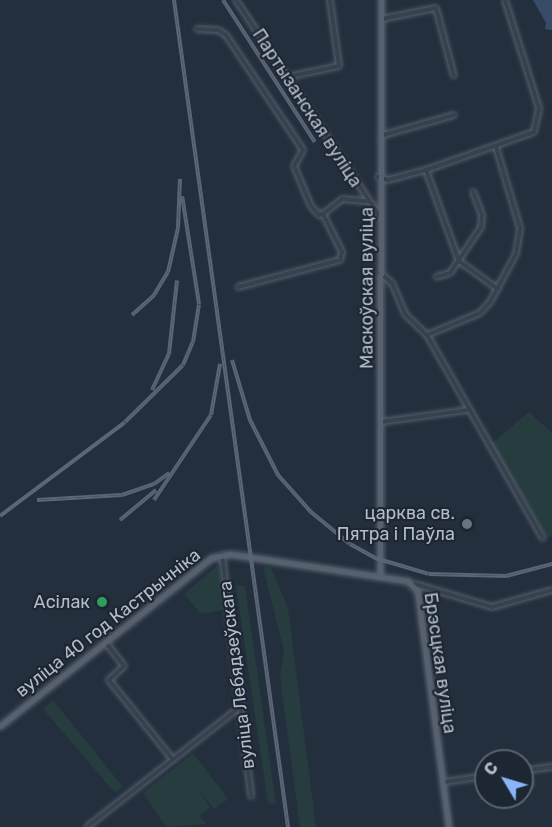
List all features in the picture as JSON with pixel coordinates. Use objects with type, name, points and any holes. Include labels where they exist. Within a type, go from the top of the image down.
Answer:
[{"type":"main road","name":"Маскоўская вуліца","points":[[380,577],[381,0]]},
{"type":"main road","name":"вуліца 40 год Кастрычніка","points":[[0,726],[211,558],[222,554],[380,577]]},
{"type":"main road","name":"Брэсцкая вуліца","points":[[380,577],[415,584],[450,827]]},
{"type":"street","name":"Партызанская вуліца","points":[[236,0],[379,216]]},
{"type":"street","points":[[287,77],[339,66],[330,0]]},
{"type":"street","points":[[379,177],[388,180],[426,170],[531,135],[539,118],[505,0]]},
{"type":"street","points":[[382,19],[436,8],[454,76]]},
{"type":"street","points":[[197,29],[218,30],[226,35],[303,150],[294,166],[311,206],[319,215],[342,199],[367,201]]},
{"type":"street","points":[[380,136],[454,116]]},
{"type":"street","points":[[427,335],[480,313],[498,289],[516,254],[520,228],[496,147]]},
{"type":"street","points":[[426,170],[459,261],[498,289]]},
{"type":"street","points":[[436,277],[446,275],[459,261],[483,220],[473,192]]},
{"type":"street","points":[[238,287],[340,260],[342,252],[323,214]]},
{"type":"street","points":[[380,273],[392,283],[405,314],[427,335],[543,538]]},
{"type":"street","points":[[381,422],[468,410]]},
{"type":"street","name":"вуліца Лебядзеўскага","points":[[222,554],[251,796]]},
{"type":"street","points":[[415,584],[492,607],[552,590]]},
{"type":"street","points":[[106,643],[124,666],[109,680],[173,760]]},
{"type":"street","points":[[87,827],[240,708]]},
{"type":"street","points":[[534,769],[552,767]]},
{"type":"street","points":[[444,782],[474,778]]},
{"type":"street","points":[[125,787],[130,794]]},
{"type":"street","points":[[115,796],[120,802]]},
{"type":"green space","points":[[529,412],[552,433],[552,535],[548,538],[491,444]]},
{"type":"green space","points":[[218,565],[224,610],[201,614],[184,594]]},
{"type":"green space","points":[[263,567],[271,567],[288,608],[316,827],[300,827],[280,677],[284,651]]},
{"type":"green space","points":[[236,586],[245,586],[276,805],[268,803]]},
{"type":"green space","points":[[53,700],[123,787],[115,793],[43,709]]},
{"type":"green space","points":[[193,753],[228,799],[214,809],[198,789],[210,807],[199,816],[206,824],[166,827],[143,793]]},
{"type":"water","points":[[533,0],[552,0],[552,30],[545,29],[546,23]]},
{"type":"railway","points":[[174,0],[288,827]]},
{"type":"railway","points":[[223,0],[315,142]]},
{"type":"railway","points":[[132,315],[154,295],[168,272],[178,228],[180,179]]},
{"type":"railway","points":[[0,516],[125,422],[183,365],[193,342],[199,304],[182,196]]},
{"type":"railway","points":[[152,390],[169,354],[177,280]]},
{"type":"railway","points":[[232,360],[250,420],[278,475],[311,512],[350,544],[375,558],[429,574],[506,576],[552,564]]},
{"type":"railway","points":[[154,500],[211,415],[220,364]]},
{"type":"railway","points":[[37,500],[122,495],[154,484],[169,473]]},
{"type":"railway","points":[[120,520],[156,490]]},
{"type":"place","name":"царква св. Пятра і Паўла","points":[[467,524]]},
{"type":"place","name":"Асілак","points":[[102,602]]}]
